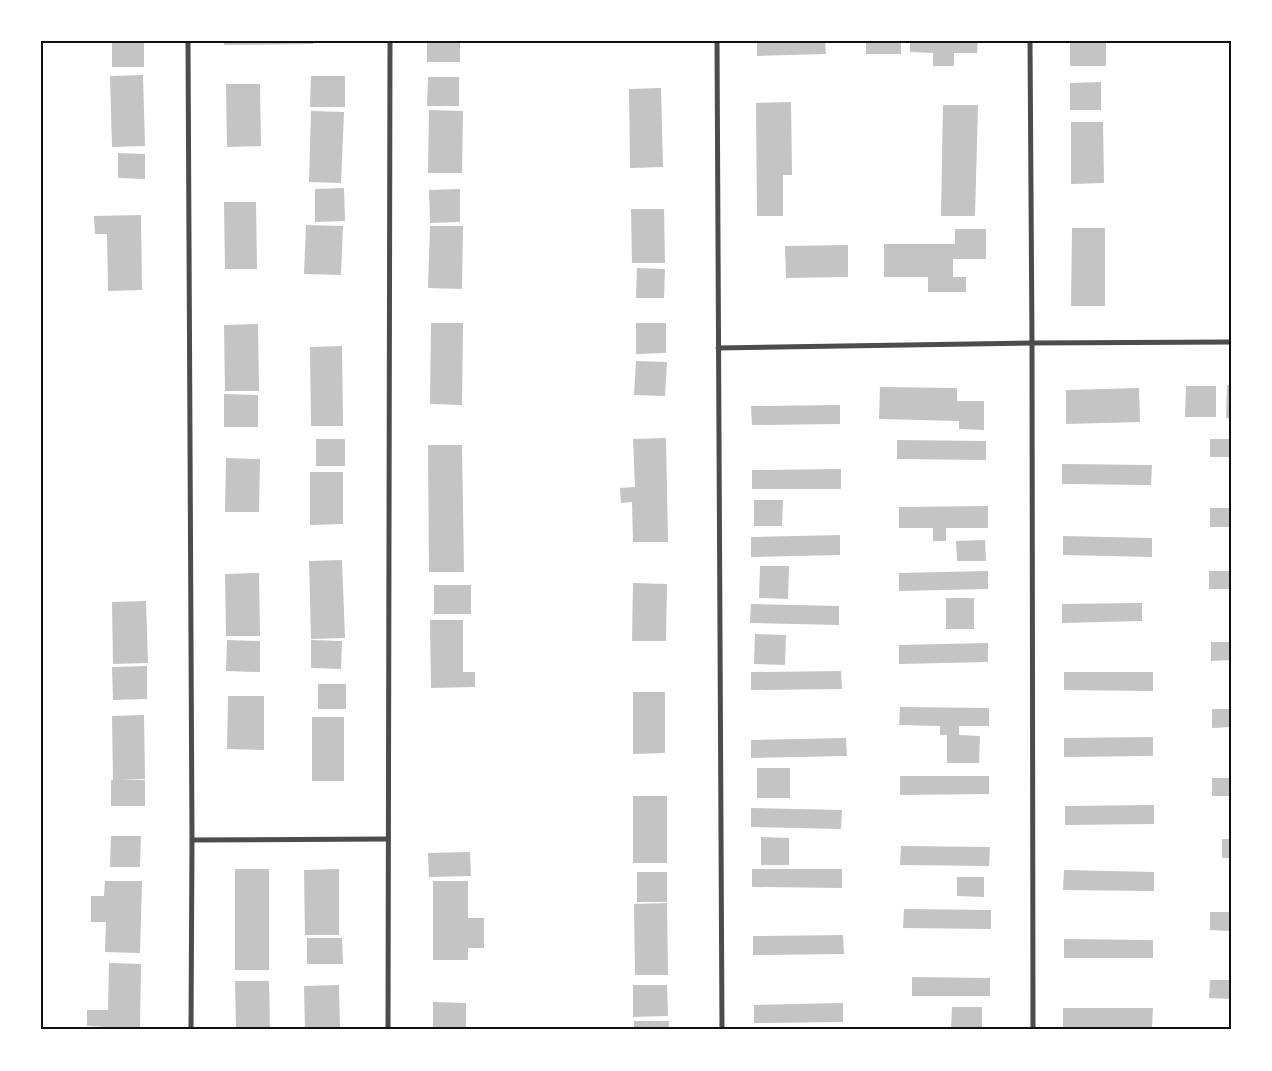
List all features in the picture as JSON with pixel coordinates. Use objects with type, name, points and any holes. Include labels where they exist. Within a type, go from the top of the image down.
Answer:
[{"type":"street","points":[[188,41],[192,840],[191,1030]]},
{"type":"street","points":[[388,1030],[390,41]]},
{"type":"street","points":[[717,41],[722,1030]]},
{"type":"street","points":[[1030,41],[1033,1030]]},
{"type":"street","points":[[718,348],[1032,342],[1231,342]]},
{"type":"street","points":[[192,840],[388,839]]},
{"type":"building","points":[[112,41],[144,41],[144,67],[112,67]]},
{"type":"building","points":[[224,41],[313,41],[313,44],[224,45]]},
{"type":"building","points":[[427,41],[460,41],[460,62],[427,62]]},
{"type":"building","points":[[757,41],[825,41],[826,54],[757,56]]},
{"type":"building","points":[[866,41],[901,41],[901,54],[866,54]]},
{"type":"building","points":[[910,41],[978,41],[977,53],[954,53],[954,66],[933,66],[933,53],[910,52]]},
{"type":"building","points":[[1070,41],[1106,41],[1106,66],[1070,66]]},
{"type":"building","points":[[143,75],[145,146],[112,147],[110,76]]},
{"type":"building","points":[[311,76],[345,76],[345,107],[310,107]]},
{"type":"building","points":[[428,77],[459,77],[459,106],[427,106]]},
{"type":"building","points":[[1101,82],[1101,110],[1070,110],[1070,83]]},
{"type":"building","points":[[226,84],[260,84],[261,146],[227,147]]},
{"type":"building","points":[[661,88],[663,167],[630,168],[629,89]]},
{"type":"building","points":[[791,102],[792,175],[783,175],[783,216],[757,216],[756,103]]},
{"type":"building","points":[[943,105],[978,105],[975,216],[941,216]]},
{"type":"building","points":[[429,110],[463,111],[462,173],[428,173]]},
{"type":"building","points":[[311,111],[344,112],[341,183],[309,182]]},
{"type":"building","points":[[1071,122],[1103,122],[1104,183],[1071,184]]},
{"type":"building","points":[[118,153],[145,154],[145,179],[118,178]]},
{"type":"building","points":[[344,188],[345,221],[315,222],[315,189]]},
{"type":"building","points":[[460,189],[460,222],[430,223],[429,190]]},
{"type":"building","points":[[224,202],[256,202],[257,269],[225,269]]},
{"type":"building","points":[[631,209],[664,209],[665,263],[632,263]]},
{"type":"building","points":[[141,215],[142,290],[108,291],[107,234],[95,234],[94,216]]},
{"type":"building","points":[[306,225],[343,226],[341,275],[304,274]]},
{"type":"building","points":[[430,226],[463,226],[462,289],[428,288]]},
{"type":"building","points":[[1072,228],[1105,228],[1105,306],[1071,306]]},
{"type":"building","points":[[955,229],[986,229],[986,259],[953,259],[953,277],[966,277],[966,292],[928,292],[928,277],[884,277],[884,244],[955,244]]},
{"type":"building","points":[[848,245],[848,277],[786,278],[785,246]]},
{"type":"building","points":[[637,268],[665,269],[664,298],[636,298]]},
{"type":"building","points":[[431,323],[463,323],[462,405],[430,404]]},
{"type":"building","points":[[636,323],[666,323],[666,353],[636,354]]},
{"type":"building","points":[[258,324],[259,391],[225,391],[224,325]]},
{"type":"building","points":[[342,346],[343,426],[311,426],[310,347]]},
{"type":"building","points":[[636,361],[667,362],[665,396],[634,395]]},
{"type":"building","points":[[1227,385],[1231,385],[1231,418],[1226,418]]},
{"type":"building","points":[[1186,386],[1216,386],[1216,417],[1185,417]]},
{"type":"building","points":[[880,387],[957,388],[957,401],[984,401],[984,430],[959,429],[959,421],[879,419]]},
{"type":"building","points":[[1139,388],[1140,422],[1066,424],[1066,390]]},
{"type":"building","points":[[224,394],[258,395],[258,427],[224,427]]},
{"type":"building","points":[[840,405],[840,424],[752,425],[751,406]]},
{"type":"building","points":[[666,438],[668,542],[633,542],[632,502],[621,503],[620,488],[635,487],[633,439]]},
{"type":"building","points":[[316,439],[345,439],[345,466],[316,466]]},
{"type":"building","points":[[1210,439],[1231,439],[1231,457],[1210,457]]},
{"type":"building","points":[[897,440],[986,441],[986,460],[897,459]]},
{"type":"building","points":[[428,445],[462,445],[464,572],[429,572]]},
{"type":"building","points":[[226,458],[260,459],[259,512],[225,512]]},
{"type":"building","points":[[1062,464],[1152,465],[1151,485],[1062,484]]},
{"type":"building","points":[[841,469],[841,489],[752,489],[752,470]]},
{"type":"building","points":[[310,472],[343,472],[343,524],[310,525]]},
{"type":"building","points":[[754,500],[783,500],[782,526],[754,526]]},
{"type":"building","points":[[988,506],[988,528],[946,528],[946,541],[933,541],[933,528],[899,528],[899,507]]},
{"type":"building","points":[[1210,508],[1231,508],[1231,527],[1210,527]]},
{"type":"building","points":[[840,535],[840,555],[751,557],[751,537]]},
{"type":"building","points":[[1063,536],[1152,538],[1152,557],[1063,555]]},
{"type":"building","points":[[985,540],[986,561],[957,561],[956,541]]},
{"type":"building","points":[[342,560],[345,638],[311,639],[309,561]]},
{"type":"building","points":[[760,566],[789,566],[788,599],[759,598]]},
{"type":"building","points":[[988,571],[988,589],[899,591],[899,573]]},
{"type":"building","points":[[1209,571],[1231,571],[1231,589],[1209,589]]},
{"type":"building","points":[[259,573],[260,636],[226,636],[225,574]]},
{"type":"building","points":[[633,583],[667,584],[666,641],[632,641]]},
{"type":"building","points":[[434,585],[471,585],[471,614],[434,614]]},
{"type":"building","points":[[946,598],[974,598],[974,629],[946,629]]},
{"type":"building","points":[[146,601],[148,663],[113,664],[112,602]]},
{"type":"building","points":[[1142,603],[1142,621],[1062,623],[1062,604]]},
{"type":"building","points":[[751,604],[839,606],[839,625],[750,623]]},
{"type":"building","points":[[430,620],[463,620],[463,672],[475,672],[475,687],[431,688]]},
{"type":"building","points":[[755,634],[786,635],[785,665],[754,664]]},
{"type":"building","points":[[227,640],[260,641],[260,672],[226,671]]},
{"type":"building","points":[[311,640],[342,641],[341,669],[311,668]]},
{"type":"building","points":[[1211,642],[1231,642],[1231,660],[1211,661]]},
{"type":"building","points":[[988,643],[988,662],[899,664],[899,645]]},
{"type":"building","points":[[147,666],[147,699],[113,700],[112,667]]},
{"type":"building","points":[[841,671],[842,689],[751,690],[751,672]]},
{"type":"building","points":[[1064,672],[1153,672],[1153,691],[1064,690]]},
{"type":"building","points":[[318,684],[346,684],[346,709],[318,709]]},
{"type":"building","points":[[633,692],[665,692],[665,753],[633,754]]},
{"type":"building","points":[[228,696],[264,696],[264,750],[227,749]]},
{"type":"building","points":[[900,707],[989,708],[989,726],[959,726],[959,735],[980,736],[979,763],[947,763],[947,735],[940,735],[940,726],[899,725]]},
{"type":"building","points":[[1212,709],[1231,709],[1231,727],[1212,728]]},
{"type":"building","points":[[144,715],[145,779],[120,780],[145,780],[145,806],[111,806],[111,780],[113,780],[112,716]]},
{"type":"building","points":[[312,717],[344,717],[344,781],[312,781]]},
{"type":"building","points":[[1153,737],[1153,756],[1064,757],[1064,738]]},
{"type":"building","points":[[846,738],[847,756],[751,758],[751,740]]},
{"type":"building","points":[[757,768],[790,768],[790,798],[757,798]]},
{"type":"building","points":[[900,776],[989,776],[989,794],[900,795]]},
{"type":"building","points":[[1212,778],[1231,778],[1231,796],[1212,796]]},
{"type":"building","points":[[633,796],[667,796],[667,863],[633,863]]},
{"type":"building","points":[[1154,805],[1154,824],[1065,825],[1065,806]]},
{"type":"building","points":[[751,808],[842,810],[841,829],[751,827]]},
{"type":"building","points":[[111,836],[141,836],[140,867],[110,867]]},
{"type":"building","points":[[761,837],[789,838],[789,865],[761,865]]},
{"type":"building","points":[[1222,839],[1231,839],[1231,858],[1222,858]]},
{"type":"building","points":[[901,846],[990,847],[989,866],[900,865]]},
{"type":"building","points":[[470,852],[471,876],[429,877],[428,853]]},
{"type":"building","points":[[235,869],[269,869],[269,970],[235,970]]},
{"type":"building","points":[[339,869],[339,935],[305,935],[304,870]]},
{"type":"building","points":[[752,869],[842,869],[842,888],[752,887]]},
{"type":"building","points":[[1064,870],[1154,872],[1154,891],[1063,890]]},
{"type":"building","points":[[637,872],[667,872],[667,902],[637,902]]},
{"type":"building","points":[[957,877],[984,877],[984,897],[957,896]]},
{"type":"building","points":[[105,881],[142,881],[140,953],[105,952],[106,922],[91,922],[91,896],[104,896]]},
{"type":"building","points":[[433,881],[468,881],[468,918],[484,918],[484,948],[468,948],[468,960],[433,960]]},
{"type":"building","points":[[667,903],[668,975],[635,975],[634,904]]},
{"type":"building","points":[[904,909],[991,910],[991,929],[903,928]]},
{"type":"building","points":[[1210,912],[1231,912],[1231,931],[1210,930]]},
{"type":"building","points":[[843,935],[844,954],[753,955],[753,936]]},
{"type":"building","points":[[307,938],[342,938],[343,964],[307,964]]},
{"type":"building","points":[[1064,939],[1153,940],[1153,958],[1064,958]]},
{"type":"building","points":[[109,963],[141,964],[140,1030],[106,1030],[106,1027],[87,1026],[87,1010],[108,1010]]},
{"type":"building","points":[[912,977],[990,978],[990,996],[912,996]]},
{"type":"building","points":[[1210,980],[1231,980],[1231,999],[1209,998]]},
{"type":"building","points":[[235,981],[269,981],[270,1030],[236,1030]]},
{"type":"building","points":[[339,985],[340,1030],[305,1030],[304,986]]},
{"type":"building","points":[[633,985],[667,985],[668,1016],[633,1017]]},
{"type":"building","points":[[433,1002],[466,1003],[466,1030],[433,1030]]},
{"type":"building","points":[[843,1003],[843,1022],[754,1023],[754,1005]]},
{"type":"building","points":[[952,1007],[982,1007],[982,1030],[951,1030]]},
{"type":"building","points":[[1063,1008],[1153,1008],[1152,1027],[1063,1027]]},
{"type":"building","points":[[634,1021],[669,1021],[669,1030],[634,1030]]}]
